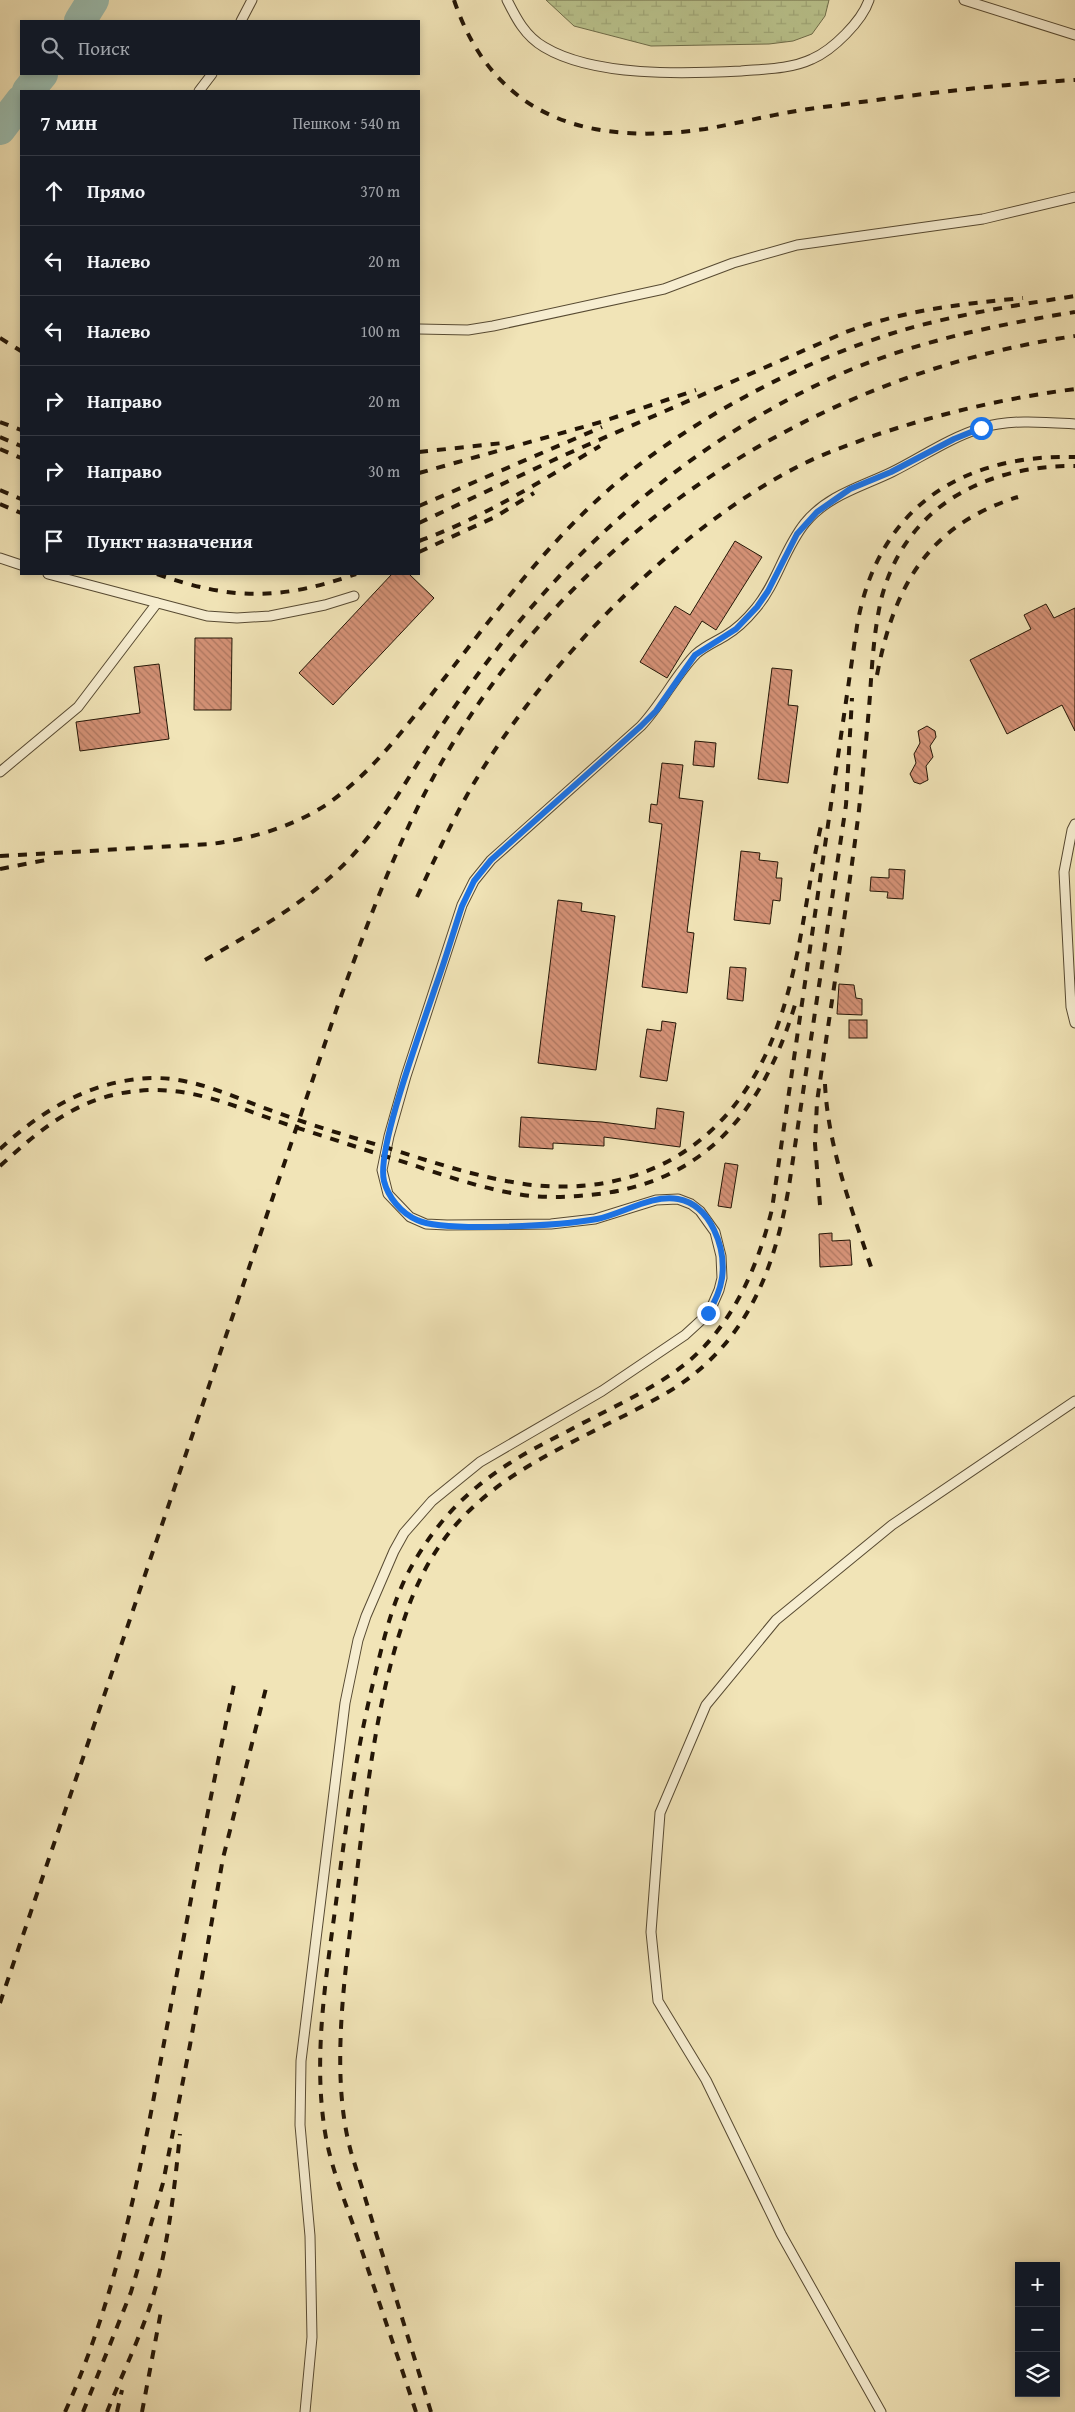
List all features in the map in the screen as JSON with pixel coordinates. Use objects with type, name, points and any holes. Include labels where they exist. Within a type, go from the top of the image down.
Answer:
[{"type":"lane","points":[[242,20],[252,0]]},
{"type":"lane","points":[[507,0],[527,34],[543,47],[564,57],[621,69],[667,73],[765,69],[793,65],[812,59],[831,47],[848,31],[866,8],[869,0]]},
{"type":"lane","points":[[964,0],[1075,35]]},
{"type":"lane","points":[[200,90],[211,75]]},
{"type":"lane","points":[[420,329],[468,330],[493,326],[664,289],[732,262],[797,246],[983,219],[1075,197]]},
{"type":"lane","points":[[305,2412],[312,2337],[310,2236],[300,2125],[301,2060],[345,1703],[358,1640],[366,1616],[384,1571],[397,1545],[404,1533],[432,1501],[480,1462],[594,1396],[684,1335],[708,1313],[719,1290],[722,1278],[721,1256],[715,1232],[700,1211],[691,1204],[678,1199],[656,1200],[595,1219],[551,1224],[447,1225],[426,1224],[410,1217],[388,1194],[382,1170],[389,1136],[406,1076],[462,906],[474,881],[491,860],[656,711],[695,655],[725,637],[748,618],[768,591],[797,534],[806,522],[827,503],[850,489],[891,472],[954,439],[981,428],[1026,422],[1075,424]]},
{"type":"lane","points":[[0,558],[20,565]]},
{"type":"lane","points":[[52,575],[207,616],[237,618],[301,611],[354,596]]},
{"type":"lane","points":[[0,772],[78,707],[157,604]]},
{"type":"lane","points":[[1075,824],[1072,830],[1064,872],[1071,1007],[1075,1023]]},
{"type":"lane","points":[[881,2412],[781,2234],[706,2080],[658,2001],[651,1932],[660,1813],[706,1705],[776,1620],[892,1525],[1075,1401]]},
{"type":"green space","points":[[546,0],[829,0],[825,16],[812,34],[793,41],[769,44],[651,46],[574,26]]},
{"type":"building","points":[[735,541],[762,557],[716,630],[702,621],[667,678],[640,662],[675,606],[690,615]]},
{"type":"building","points":[[391,575],[410,575],[434,598],[333,705],[299,673]]},
{"type":"building","points":[[1046,604],[1054,618],[1075,608],[1075,731],[1062,705],[1007,734],[970,660],[1031,629],[1024,615]]},
{"type":"building","points":[[195,638],[232,638],[231,710],[194,710]]},
{"type":"building","points":[[159,664],[169,739],[80,751],[76,722],[140,713],[134,667]]},
{"type":"building","points":[[772,668],[792,670],[788,705],[798,706],[788,783],[758,779]]},
{"type":"building","points":[[927,726],[935,731],[936,737],[930,746],[933,757],[926,766],[928,780],[920,784],[914,782],[910,774],[916,763],[914,754],[920,743],[918,731]]},
{"type":"building","points":[[695,741],[716,743],[714,767],[693,765]]},
{"type":"building","points":[[662,763],[683,765],[679,798],[703,801],[687,932],[694,933],[687,993],[642,987],[662,824],[649,822],[651,804],[657,805]]},
{"type":"building","points":[[741,851],[760,853],[759,860],[778,862],[776,878],[782,878],[780,901],[773,900],[770,924],[734,920]]},
{"type":"building","points":[[889,869],[905,870],[903,899],[887,898],[888,892],[870,891],[871,877],[889,878]]},
{"type":"building","points":[[558,900],[582,903],[581,911],[615,916],[596,1070],[538,1063]]},
{"type":"building","points":[[730,967],[746,968],[743,1001],[727,999]]},
{"type":"building","points":[[839,984],[854,985],[856,998],[862,999],[862,1015],[837,1014]]},
{"type":"building","points":[[849,1020],[867,1020],[867,1038],[849,1038]]},
{"type":"building","points":[[662,1021],[676,1023],[667,1081],[640,1077],[647,1029],[661,1031]]},
{"type":"building","points":[[657,1108],[684,1112],[680,1147],[604,1137],[604,1146],[553,1143],[553,1149],[519,1147],[521,1117],[602,1122],[655,1129]]},
{"type":"building","points":[[725,1163],[738,1165],[731,1208],[718,1206]]},
{"type":"building","points":[[832,1233],[832,1241],[850,1240],[852,1265],[820,1267],[819,1234]]},
{"type":"waterway","points":[[81,20],[93,0]]},
{"type":"waterway","points":[[29,90],[41,75]]},
{"type":"waterway","points":[[0,129],[20,102]]},
{"type":"railway","points":[[454,0],[472,40],[494,73],[521,98],[551,116],[586,127],[623,133],[663,133],[705,129],[796,111],[909,96],[975,88],[1075,80]]},
{"type":"railway","points":[[0,856],[211,844],[241,839],[270,831],[313,813],[343,792],[387,750],[518,585],[560,537],[606,492],[637,466],[672,441],[746,396],[785,376],[864,343],[945,319],[1075,296]]},
{"type":"railway","points":[[420,523],[560,457],[846,332],[868,324],[911,313],[1023,298]]},
{"type":"railway","points":[[205,960],[289,909],[321,885],[350,858],[385,814],[467,689],[528,611],[601,534],[683,466],[727,435],[773,408],[851,370],[945,338],[1075,312]]},
{"type":"railway","points":[[0,2003],[340,999],[375,904],[401,843],[430,782],[447,753],[502,672],[565,598],[636,532],[714,474],[798,425],[887,385],[979,356],[1075,336]]},
{"type":"railway","points":[[0,338],[20,350]]},
{"type":"railway","points":[[417,897],[451,825],[474,783],[503,738],[537,692],[616,604],[659,564],[704,527],[750,494],[797,467],[870,437],[920,421],[971,408],[1075,389]]},
{"type":"railway","points":[[420,473],[601,422],[696,390]]},
{"type":"railway","points":[[0,422],[20,430]]},
{"type":"railway","points":[[420,506],[602,427]]},
{"type":"railway","points":[[0,437],[20,446]]},
{"type":"railway","points":[[420,452],[503,443]]},
{"type":"railway","points":[[420,541],[489,510],[600,446]]},
{"type":"railway","points":[[0,449],[20,458]]},
{"type":"railway","points":[[416,2412],[331,2159],[321,2101],[320,2071],[326,1978],[349,1809],[368,1705],[391,1616],[405,1579],[419,1553],[446,1517],[467,1495],[499,1470],[544,1443],[671,1375],[701,1350],[716,1333],[741,1294],[751,1274],[772,1209],[857,626],[867,585],[883,550],[904,520],[930,496],[961,478],[995,466],[1033,459],[1075,457]]},
{"type":"railway","points":[[820,1205],[815,1144],[817,1102],[859,810],[877,624],[881,600],[892,568],[908,540],[929,516],[953,498],[980,483],[1010,473],[1042,468],[1075,466]]},
{"type":"railway","points":[[0,490],[20,499]]},
{"type":"railway","points":[[420,552],[495,517],[534,493]]},
{"type":"railway","points":[[877,675],[884,643],[894,614],[905,587],[920,563],[938,542],[960,524],[987,509],[1018,497]]},
{"type":"railway","points":[[0,504],[20,513]]},
{"type":"railway","points":[[160,575],[210,589],[257,594],[304,589],[353,575]]},
{"type":"railway","points":[[431,2412],[351,2152],[344,2121],[341,2089],[341,2021],[347,1953],[374,1742],[389,1670],[411,1600],[421,1578],[432,1557],[462,1518],[488,1494],[530,1465],[663,1395],[691,1376],[715,1355],[735,1332],[751,1306],[764,1279],[783,1218],[789,1186],[846,805],[852,698]]},
{"type":"railway","points":[[0,1149],[34,1121],[71,1098],[112,1083],[134,1079],[157,1078],[173,1079],[203,1086],[319,1127],[441,1165],[495,1179],[532,1185],[570,1186],[606,1183],[640,1174],[671,1160],[699,1141],[724,1117],[746,1089],[765,1056],[777,1028],[794,970],[822,821]]},
{"type":"railway","points":[[0,869],[51,859]]},
{"type":"railway","points":[[0,1166],[34,1137],[68,1113],[106,1097],[127,1092],[151,1090],[188,1093],[206,1097],[337,1141],[490,1188],[539,1197],[606,1193],[645,1184],[678,1169],[707,1150],[732,1127],[753,1099],[770,1068],[785,1034],[797,998]]},
{"type":"railway","points":[[825,1084],[827,1108],[836,1156],[873,1273]]},
{"type":"railway","points":[[65,2412],[84,2367],[100,2320],[127,2226],[148,2129],[199,1856],[235,1680]]},
{"type":"railway","points":[[83,2412],[131,2292],[163,2183],[223,1858],[266,1688]]},
{"type":"railway","points":[[107,2412],[140,2333],[156,2285],[170,2221],[180,2134]]},
{"type":"railway","points":[[142,2412],[162,2306]]},
{"type":"railway","points":[[117,2412],[122,2390]]},
{"type":"route","points":[[708,1313],[715,1301],[722,1278],[723,1266],[718,1242],[715,1232],[700,1211],[691,1204],[678,1199],[656,1200],[625,1212],[595,1219],[551,1224],[495,1226],[426,1224],[410,1217],[388,1194],[382,1170],[389,1136],[406,1076],[462,906],[474,881],[482,870],[502,849],[656,711],[695,655],[703,648],[725,637],[748,618],[768,591],[797,534],[806,522],[827,503],[850,489],[891,472],[923,454],[981,428]]}]
